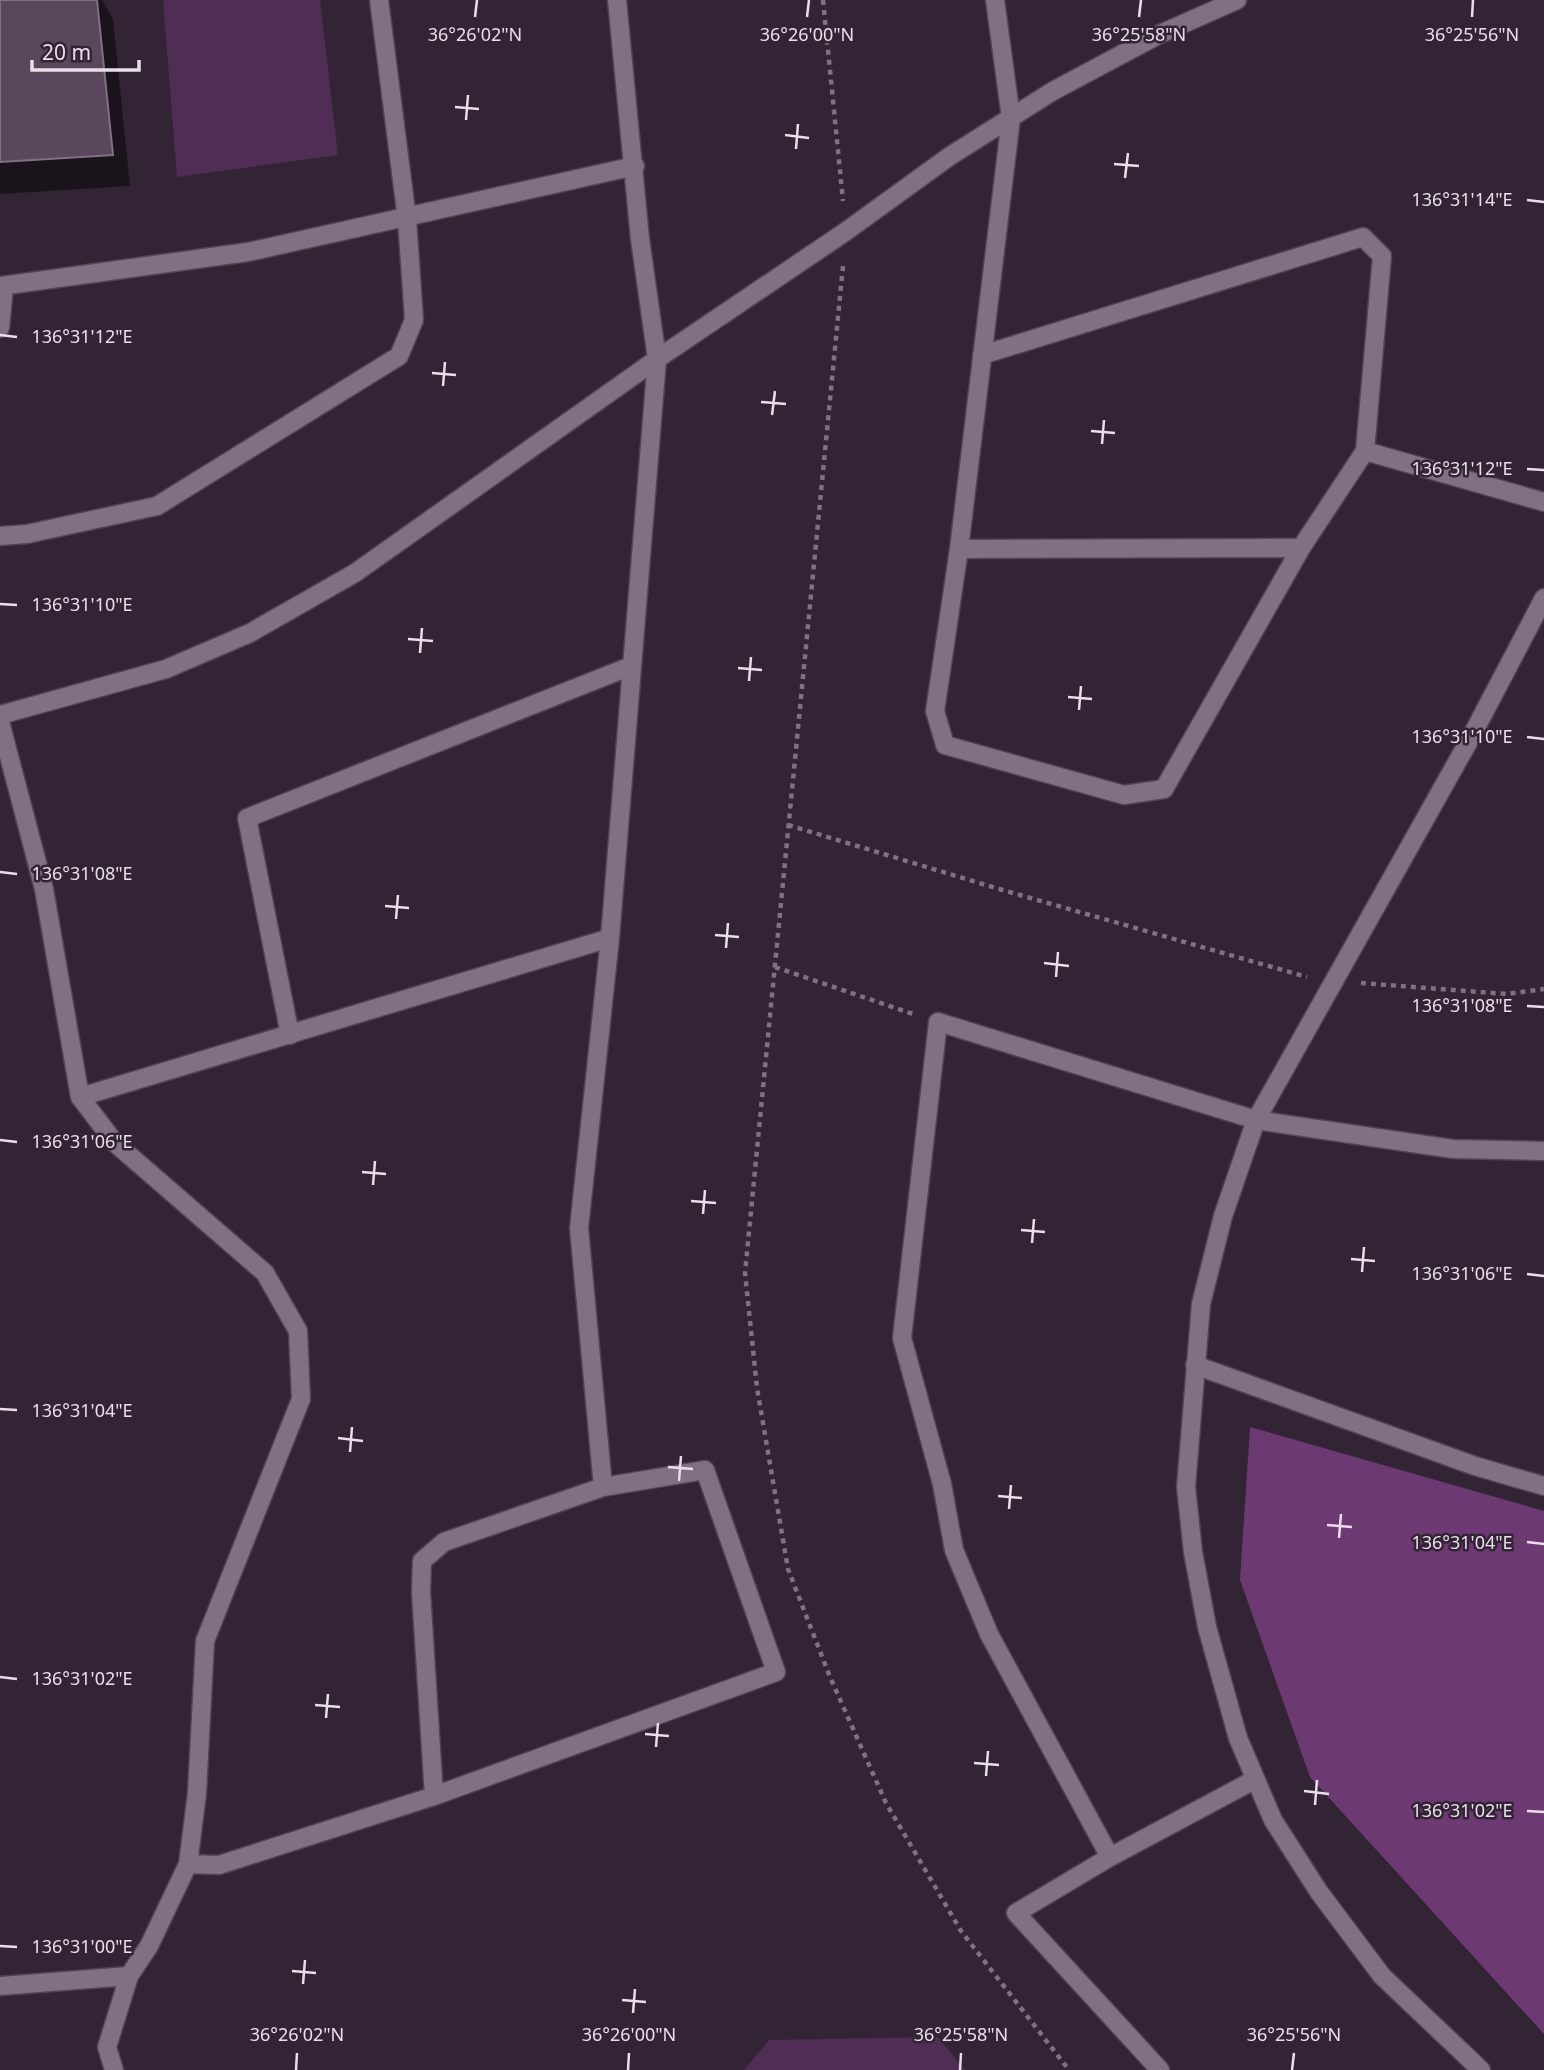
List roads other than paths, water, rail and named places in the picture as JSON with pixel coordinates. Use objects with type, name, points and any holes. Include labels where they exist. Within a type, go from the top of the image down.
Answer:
[{"type":"street","points":[[0,536],[27,534],[157,506],[399,356],[414,320],[407,219],[379,0]]},
{"type":"street","points":[[603,1487],[579,1227],[610,938],[657,359],[640,239],[617,0]]},
{"type":"street","points":[[982,355],[1363,237],[1382,256],[1365,451],[1301,548],[1164,789],[1124,795],[945,746],[934,711],[960,549],[982,355],[1011,118],[995,0]]},
{"type":"street","points":[[0,715],[166,669],[250,634],[355,573],[950,156],[1053,91],[1158,34],[1237,0]]},
{"type":"street","points":[[0,328],[2,287],[248,252],[407,219],[635,166]]},
{"type":"street","points":[[1365,451],[1544,502]]},
{"type":"street","points":[[960,549],[1301,548]]},
{"type":"street","points":[[1481,2070],[1382,1976],[1318,1892],[1273,1820],[1238,1738],[1206,1627],[1193,1552],[1186,1488],[1201,1304],[1223,1216],[1256,1120],[1520,647],[1544,598]]},
{"type":"street","points":[[290,1035],[247,818],[631,666]]},
{"type":"street","points":[[0,722],[44,889],[80,1097],[115,1143],[265,1273],[298,1331],[302,1399],[205,1641],[197,1793],[188,1864],[149,1946],[129,1976],[107,2047],[114,2070]]},
{"type":"street","points":[[80,1097],[610,938]]},
{"type":"street","points":[[1110,1857],[989,1634],[954,1550],[942,1484],[902,1338],[938,1022],[1256,1120],[1453,1149],[1544,1150]]},
{"type":"street","points":[[1195,1366],[1475,1466],[1544,1486]]},
{"type":"street","points":[[188,1864],[219,1865],[434,1796],[776,1672],[705,1470],[603,1487],[444,1542],[422,1561],[421,1591],[434,1796]]},
{"type":"street","points":[[1160,2070],[1016,1913],[1110,1857],[1254,1780]]},
{"type":"street","points":[[0,1986],[129,1976]]}]
